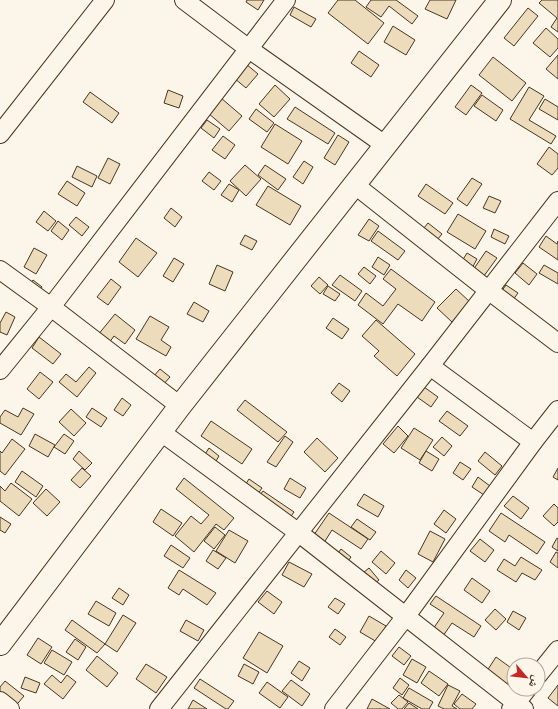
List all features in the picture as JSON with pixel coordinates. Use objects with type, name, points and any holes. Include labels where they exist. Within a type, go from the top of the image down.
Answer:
[{"type":"street","points":[[0,134],[105,0]]},
{"type":"street","points":[[184,0],[249,49],[385,145]]},
{"type":"street","points":[[0,370],[51,307],[286,0]]},
{"type":"street","points":[[0,644],[180,406],[500,0]]},
{"type":"street","points":[[355,185],[558,343]]},
{"type":"street","points":[[159,709],[299,533],[558,201]]},
{"type":"street","points":[[0,270],[51,307],[180,406]]},
{"type":"street","points":[[430,366],[533,442]]},
{"type":"street","points":[[334,709],[406,616],[558,410]]},
{"type":"street","points":[[161,432],[299,533],[520,702]]},
{"type":"street","points":[[546,665],[558,650]]},
{"type":"street","points":[[0,701],[10,709]]},
{"type":"building","points":[[247,0],[264,0],[258,10],[246,2]]},
{"type":"building","points":[[338,0],[355,0],[384,23],[368,44],[328,13]]},
{"type":"building","points":[[371,0],[396,0],[418,16],[412,24],[389,6],[381,17],[366,7]]},
{"type":"building","points":[[430,0],[456,0],[447,19],[425,9]]},
{"type":"building","points":[[542,0],[558,0],[558,32],[551,27],[557,18],[539,3]]},
{"type":"building","points":[[294,7],[316,19],[311,27],[290,15]]},
{"type":"building","points":[[528,8],[538,16],[514,46],[504,38]]},
{"type":"building","points":[[393,26],[415,40],[406,55],[384,42]]},
{"type":"building","points":[[546,28],[558,39],[558,48],[550,57],[533,43]]},
{"type":"building","points":[[359,51],[379,65],[371,77],[351,63]]},
{"type":"building","points":[[558,55],[558,79],[546,69]]},
{"type":"building","points":[[493,57],[526,83],[512,101],[479,75]]},
{"type":"building","points":[[246,64],[258,74],[246,88],[234,78]]},
{"type":"building","points":[[275,85],[290,99],[274,117],[259,104]]},
{"type":"building","points":[[471,85],[482,93],[466,115],[455,107]]},
{"type":"building","points":[[529,87],[544,96],[529,120],[556,136],[551,144],[510,119]]},
{"type":"building","points":[[168,90],[183,96],[179,108],[164,103]]},
{"type":"building","points":[[90,92],[119,113],[112,123],[83,102]]},
{"type":"building","points":[[482,95],[503,110],[496,121],[474,106]]},
{"type":"building","points":[[221,98],[242,116],[229,131],[208,113]]},
{"type":"building","points":[[545,99],[558,107],[558,120],[539,109]]},
{"type":"building","points":[[295,107],[335,133],[328,144],[287,119]]},
{"type":"building","points":[[256,109],[274,123],[267,132],[249,119]]},
{"type":"building","points":[[207,120],[220,129],[214,138],[201,128]]},
{"type":"building","points":[[275,124],[302,141],[288,164],[261,147]]},
{"type":"building","points":[[338,135],[349,142],[335,165],[324,158]]},
{"type":"building","points":[[223,136],[235,145],[225,159],[212,150]]},
{"type":"building","points":[[549,147],[558,154],[558,168],[552,175],[537,164]]},
{"type":"building","points":[[108,158],[120,164],[110,184],[98,178]]},
{"type":"building","points":[[304,161],[313,167],[303,184],[293,177]]},
{"type":"building","points":[[245,165],[261,179],[246,196],[230,181]]},
{"type":"building","points":[[265,165],[286,179],[278,190],[258,175]]},
{"type":"building","points":[[77,166],[97,176],[92,187],[72,177]]},
{"type":"building","points":[[209,172],[221,181],[214,190],[202,181]]},
{"type":"building","points":[[472,178],[482,184],[467,206],[457,199]]},
{"type":"building","points":[[67,181],[85,193],[77,206],[58,194]]},
{"type":"building","points":[[229,184],[239,190],[232,202],[221,195]]},
{"type":"building","points":[[426,184],[453,203],[445,214],[418,196]]},
{"type":"building","points":[[268,186],[301,206],[290,225],[256,205]]},
{"type":"building","points":[[489,196],[501,201],[495,213],[483,208]]},
{"type":"building","points":[[171,208],[182,217],[175,227],[164,218]]},
{"type":"building","points":[[44,211],[56,221],[48,231],[36,222]]},
{"type":"building","points":[[458,214],[486,231],[475,249],[447,232]]},
{"type":"building","points":[[76,217],[89,227],[82,236],[69,225]]},
{"type":"building","points":[[369,219],[379,226],[369,241],[358,235]]},
{"type":"building","points":[[58,221],[69,230],[62,240],[51,231]]},
{"type":"building","points":[[428,223],[442,234],[433,245],[419,234]]},
{"type":"building","points":[[494,229],[509,236],[505,244],[491,237]]},
{"type":"building","points":[[378,231],[405,251],[398,260],[371,241]]},
{"type":"building","points":[[245,235],[257,241],[252,250],[240,244]]},
{"type":"building","points":[[546,236],[557,244],[558,241],[558,260],[539,247]]},
{"type":"building","points":[[136,238],[157,253],[138,277],[119,262]]},
{"type":"building","points":[[34,248],[47,255],[36,274],[24,267]]},
{"type":"building","points":[[486,251],[497,258],[481,280],[471,273]]},
{"type":"building","points":[[467,253],[477,259],[470,272],[459,266]]},
{"type":"building","points":[[378,257],[390,265],[384,275],[372,267]]},
{"type":"building","points":[[174,258],[184,264],[173,282],[163,276]]},
{"type":"building","points":[[523,263],[537,274],[529,285],[515,273]]},
{"type":"building","points":[[217,265],[233,272],[225,291],[209,284]]},
{"type":"building","points":[[544,265],[558,273],[558,284],[539,273]]},
{"type":"building","points":[[364,267],[376,276],[370,284],[358,274]]},
{"type":"building","points":[[391,269],[435,302],[422,321],[398,304],[383,324],[358,305],[366,293],[383,306],[396,289],[383,279]]},
{"type":"building","points":[[340,275],[362,291],[355,301],[332,285]]},
{"type":"building","points":[[319,277],[328,285],[320,294],[311,286]]},
{"type":"building","points":[[111,279],[121,287],[108,305],[97,297]]},
{"type":"building","points":[[33,280],[42,287],[37,295],[27,288]]},
{"type":"building","points":[[506,285],[518,293],[504,312],[492,304]]},
{"type":"building","points":[[328,286],[340,294],[335,301],[323,294]]},
{"type":"building","points":[[456,289],[470,302],[452,322],[437,308]]},
{"type":"building","points":[[194,302],[209,311],[203,322],[187,314]]},
{"type":"building","points":[[6,312],[15,317],[7,335],[0,332],[0,323]]},
{"type":"building","points":[[115,314],[135,330],[125,344],[114,336],[104,350],[93,341]]},
{"type":"building","points":[[150,316],[169,327],[161,340],[171,347],[166,356],[136,339]]},
{"type":"building","points":[[333,318],[349,329],[342,339],[326,328]]},
{"type":"building","points":[[376,320],[415,354],[397,376],[374,356],[379,351],[362,336]]},
{"type":"building","points":[[39,337],[61,354],[53,364],[32,348]]},
{"type":"building","points":[[89,367],[96,373],[77,397],[59,382],[66,374],[76,382]]},
{"type":"building","points":[[160,369],[170,377],[154,395],[145,386]]},
{"type":"building","points":[[40,372],[53,382],[39,399],[27,389]]},
{"type":"building","points":[[339,383],[350,391],[342,402],[331,393]]},
{"type":"building","points":[[424,387],[438,397],[431,407],[417,397]]},
{"type":"building","points":[[122,398],[131,405],[123,416],[114,410]]},
{"type":"building","points":[[245,400],[287,432],[278,442],[237,410]]},
{"type":"building","points":[[23,408],[34,414],[21,435],[0,423],[0,417],[5,410],[18,417]]},
{"type":"building","points":[[92,408],[107,418],[101,427],[86,417]]},
{"type":"building","points":[[71,409],[86,423],[74,436],[59,422]]},
{"type":"building","points":[[447,411],[468,426],[460,436],[439,421]]},
{"type":"building","points":[[211,421],[252,449],[242,464],[201,436]]},
{"type":"building","points":[[398,426],[408,436],[394,453],[383,444]]},
{"type":"building","points":[[414,428],[433,440],[420,460],[401,448]]},
{"type":"building","points":[[35,434],[55,445],[48,457],[29,446]]},
{"type":"building","points":[[64,434],[74,441],[65,454],[54,447]]},
{"type":"building","points":[[285,436],[293,442],[276,467],[267,462]]},
{"type":"building","points":[[442,437],[452,446],[444,456],[433,447]]},
{"type":"building","points":[[317,438],[338,458],[325,472],[304,452]]},
{"type":"building","points":[[12,439],[25,449],[5,475],[0,471],[0,451],[2,453]]},
{"type":"building","points":[[209,448],[219,456],[213,466],[202,459]]},
{"type":"building","points":[[79,451],[92,463],[85,470],[73,459]]},
{"type":"building","points":[[426,451],[439,459],[432,471],[419,463]]},
{"type":"building","points":[[485,452],[502,466],[495,475],[478,461]]},
{"type":"building","points":[[460,462],[471,469],[463,480],[453,473]]},
{"type":"building","points":[[82,468],[91,476],[80,488],[71,480]]},
{"type":"building","points":[[558,468],[558,480],[553,477]]},
{"type":"building","points":[[22,471],[43,486],[36,497],[15,482]]},
{"type":"building","points":[[478,477],[490,486],[484,495],[472,487]]},
{"type":"building","points":[[184,478],[234,518],[224,530],[216,524],[194,552],[175,536],[191,516],[201,524],[209,515],[176,489]]},
{"type":"building","points":[[290,478],[306,488],[300,498],[284,489]]},
{"type":"building","points":[[249,479],[262,488],[255,498],[242,490]]},
{"type":"building","points":[[11,483],[32,499],[19,516],[0,501],[0,486],[5,491]]},
{"type":"building","points":[[46,489],[60,502],[47,516],[33,503]]},
{"type":"building","points":[[263,491],[294,512],[287,522],[256,500]]},
{"type":"building","points":[[364,494],[384,506],[378,517],[357,505]]},
{"type":"building","points":[[513,496],[529,508],[521,519],[504,506]]},
{"type":"building","points":[[554,504],[558,508],[558,522],[554,526],[543,516]]},
{"type":"building","points":[[161,509],[182,523],[173,536],[153,522]]},
{"type":"building","points":[[444,510],[456,519],[446,533],[434,524]]},
{"type":"building","points":[[329,513],[368,539],[361,549],[332,530],[320,549],[309,542]]},
{"type":"building","points":[[501,513],[545,542],[537,554],[509,535],[505,542],[489,531]]},
{"type":"building","points":[[0,517],[11,524],[5,533],[0,530]]},
{"type":"building","points":[[357,519],[376,532],[370,540],[351,527]]},
{"type":"building","points":[[215,527],[225,535],[214,549],[204,541]]},
{"type":"building","points":[[229,530],[248,541],[235,563],[216,551]]},
{"type":"building","points":[[430,531],[445,539],[433,562],[418,554]]},
{"type":"building","points":[[557,538],[558,539],[558,551],[552,547]]},
{"type":"building","points":[[480,539],[494,550],[485,562],[470,551]]},
{"type":"building","points":[[171,545],[190,558],[183,568],[164,556]]},
{"type":"building","points":[[341,549],[351,557],[343,568],[333,560]]},
{"type":"building","points":[[213,550],[226,558],[218,569],[206,561]]},
{"type":"building","points":[[381,551],[395,563],[386,574],[372,562]]},
{"type":"building","points":[[556,552],[558,553],[558,568],[550,562]]},
{"type":"building","points":[[521,557],[542,570],[535,580],[522,573],[516,582],[497,570],[504,559],[515,566]]},
{"type":"building","points":[[289,562],[312,574],[304,587],[282,575]]},
{"type":"building","points":[[369,568],[379,580],[368,589],[358,577]]},
{"type":"building","points":[[179,570],[216,593],[207,605],[183,589],[179,595],[168,588]]},
{"type":"building","points":[[406,570],[416,578],[408,588],[399,580]]},
{"type":"building","points":[[472,578],[490,591],[482,603],[464,590]]},
{"type":"building","points":[[119,588],[129,595],[123,605],[112,598]]},
{"type":"building","points":[[267,591],[282,602],[274,614],[258,602]]},
{"type":"building","points":[[436,596],[481,626],[474,637],[452,623],[443,636],[433,629],[444,613],[430,604]]},
{"type":"building","points":[[335,598],[345,604],[338,614],[328,607]]},
{"type":"building","points":[[96,601],[116,613],[109,626],[88,614]]},
{"type":"building","points":[[495,609],[506,619],[496,630],[485,620]]},
{"type":"building","points":[[513,611],[526,618],[519,630],[507,622]]},
{"type":"building","points":[[123,615],[136,623],[117,652],[105,644]]},
{"type":"building","points":[[369,616],[386,626],[377,642],[360,632]]},
{"type":"building","points":[[72,620],[105,644],[97,653],[65,630]]},
{"type":"building","points":[[186,620],[204,630],[198,641],[180,631]]},
{"type":"building","points":[[335,629],[346,637],[340,645],[329,637]]},
{"type":"building","points":[[259,632],[283,646],[267,673],[243,658]]},
{"type":"building","points":[[38,638],[52,647],[41,664],[27,655]]},
{"type":"building","points":[[75,639],[86,647],[78,660],[66,652]]},
{"type":"building","points":[[399,647],[411,656],[404,665],[392,656]]},
{"type":"building","points":[[52,650],[72,662],[64,675],[44,663]]},
{"type":"building","points":[[97,656],[118,673],[107,687],[86,670]]},
{"type":"building","points":[[496,657],[506,664],[506,685],[502,691],[483,677]]},
{"type":"building","points":[[412,659],[426,667],[417,683],[403,675]]},
{"type":"building","points":[[299,661],[310,668],[302,681],[291,673]]},
{"type":"building","points":[[146,664],[167,677],[156,693],[136,679]]},
{"type":"building","points":[[244,664],[259,672],[253,684],[238,676]]},
{"type":"building","points":[[429,671],[448,684],[439,696],[421,683]]},
{"type":"building","points":[[52,675],[61,683],[67,675],[76,682],[63,699],[44,684]]},
{"type":"building","points":[[25,677],[40,683],[36,693],[21,688]]},
{"type":"building","points":[[400,678],[409,685],[402,695],[393,688]]},
{"type":"building","points":[[200,679],[234,701],[228,709],[194,688]]},
{"type":"building","points":[[291,680],[310,694],[302,706],[282,691]]},
{"type":"building","points":[[5,681],[24,696],[13,709],[0,706],[0,687]]},
{"type":"building","points":[[267,682],[288,697],[280,708],[259,693]]},
{"type":"building","points":[[448,685],[460,691],[452,706],[457,709],[444,709],[438,706]]},
{"type":"building","points":[[558,685],[558,706],[548,698]]},
{"type":"building","points":[[409,688],[433,702],[429,709],[422,709],[403,698]]},
{"type":"building","points":[[462,694],[476,704],[472,709],[460,709],[454,704]]},
{"type":"building","points":[[399,695],[408,702],[402,709],[398,709],[391,703]]},
{"type":"building","points":[[372,699],[390,709],[367,709]]},
{"type":"building","points":[[193,700],[207,709],[188,709]]},
{"type":"building","points":[[409,703],[418,709],[404,709]]}]
